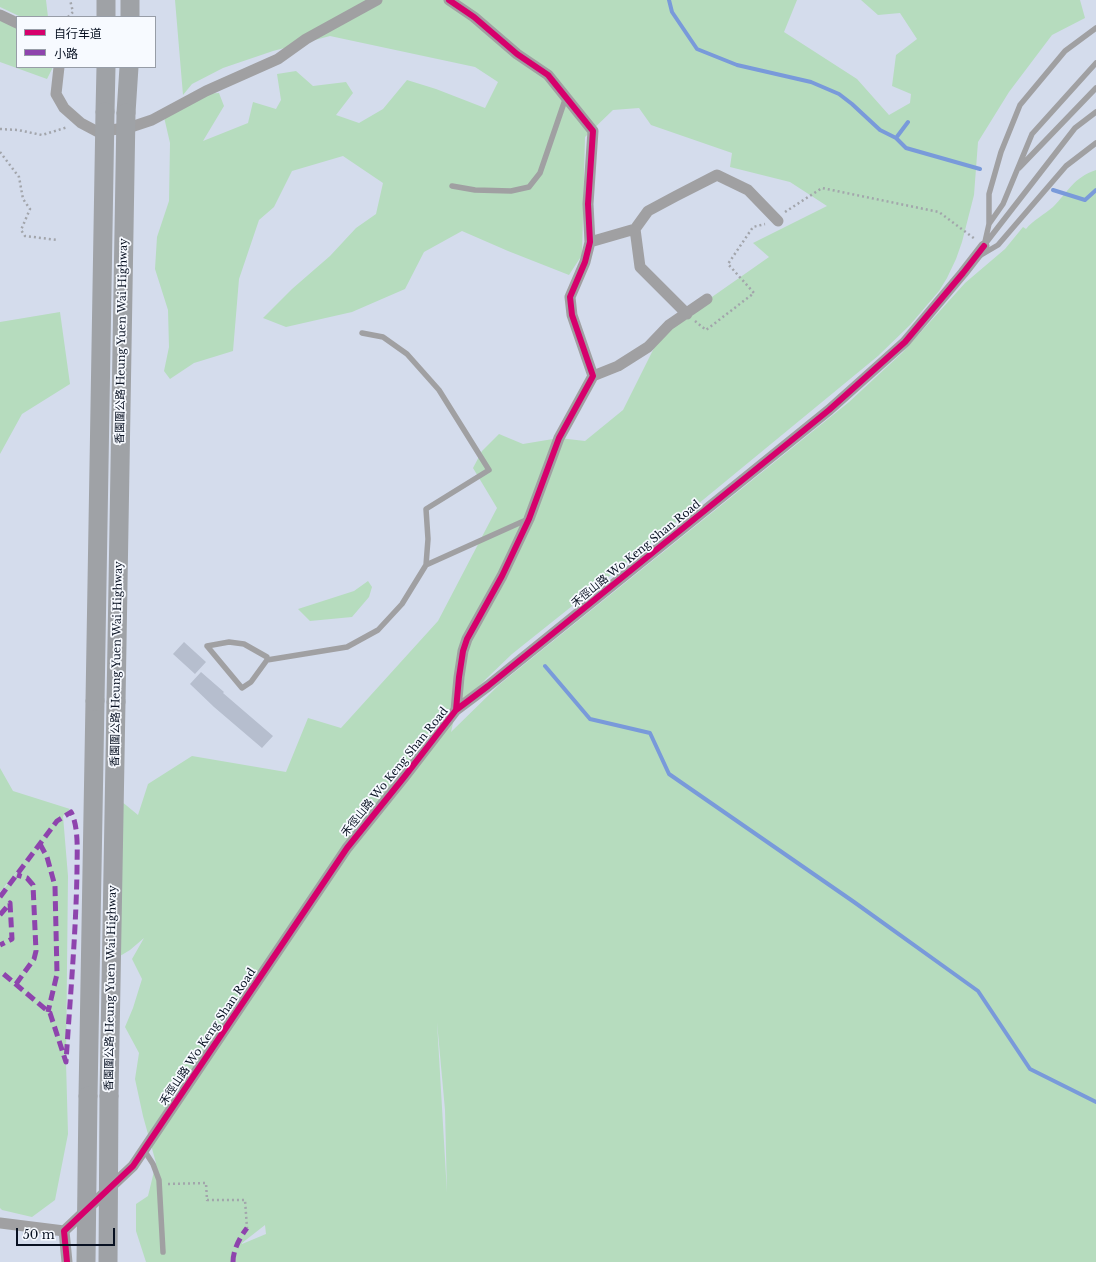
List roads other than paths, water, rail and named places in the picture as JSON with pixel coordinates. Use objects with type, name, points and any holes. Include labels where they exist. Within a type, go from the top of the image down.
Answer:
[{"type":"highway","points":[[106,0],[106,16]]},
{"type":"highway","points":[[130,0],[130,16]]},
{"type":"highway","name":"香園圍公路 Heung Yuen Wai Highway","points":[[86,1262],[106,68]]},
{"type":"highway","name":"香園圍公路 Heung Yuen Wai Highway","points":[[108,1262],[109,1096],[126,113],[129,68]]},
{"type":"street","points":[[59,68],[56,94],[64,108],[80,123],[98,132],[131,127],[152,120],[206,91],[278,59],[306,39],[377,0]]},
{"type":"street","points":[[449,0],[474,17],[517,54],[548,75],[593,131],[588,204],[590,242],[585,262],[570,297],[572,314],[593,376]]},
{"type":"street","points":[[0,15],[16,23]]},
{"type":"street","points":[[590,242],[634,229],[648,211],[717,175],[748,190],[778,221]]},
{"type":"street","points":[[634,229],[640,267],[686,314]]},
{"type":"street","name":"禾徑山路 Wo Keng Shan Road","points":[[64,1231],[133,1166],[347,848],[456,710],[488,686],[829,410],[905,342],[984,246]]},
{"type":"street","points":[[456,710],[463,651],[467,639],[502,576],[529,519],[559,438],[593,376],[618,366],[648,347],[669,325],[707,299]]},
{"type":"street","points":[[0,1223],[64,1231],[68,1262]]},
{"type":"lane","name":"禾徑山路 Wo Keng Shan Road","points":[[984,246],[989,224],[989,194],[1001,152],[1020,105],[1065,51],[1096,28]]},
{"type":"lane","points":[[989,224],[1003,204],[1032,134],[1096,63]]},
{"type":"lane","points":[[1016,171],[1096,88]]},
{"type":"lane","points":[[452,186],[475,190],[511,191],[529,187],[540,173],[566,97]]},
{"type":"lane","points":[[984,246],[1075,128],[1096,112]]},
{"type":"lane","points":[[975,258],[998,245],[1066,166],[1096,143]]},
{"type":"lane","points":[[267,660],[267,657],[244,644],[229,642],[207,646],[242,688],[251,682],[267,660],[347,648],[378,630],[402,604],[426,565],[428,540],[426,509],[489,470],[439,390],[407,354],[384,337],[362,333]]},
{"type":"lane","points":[[426,565],[529,519]]},
{"type":"lane","points":[[144,1150],[153,1164],[159,1184],[163,1252]]},
{"type":"waterway","points":[[669,0],[672,12],[697,49],[737,65],[811,82],[839,94],[880,130],[896,138],[906,148],[980,169]]},
{"type":"waterway","points":[[896,138],[908,122]]},
{"type":"waterway","points":[[1053,190],[1085,200],[1096,190]]},
{"type":"waterway","points":[[545,666],[590,719],[650,733],[669,774],[854,902],[978,991],[1030,1069],[1096,1102]]}]
